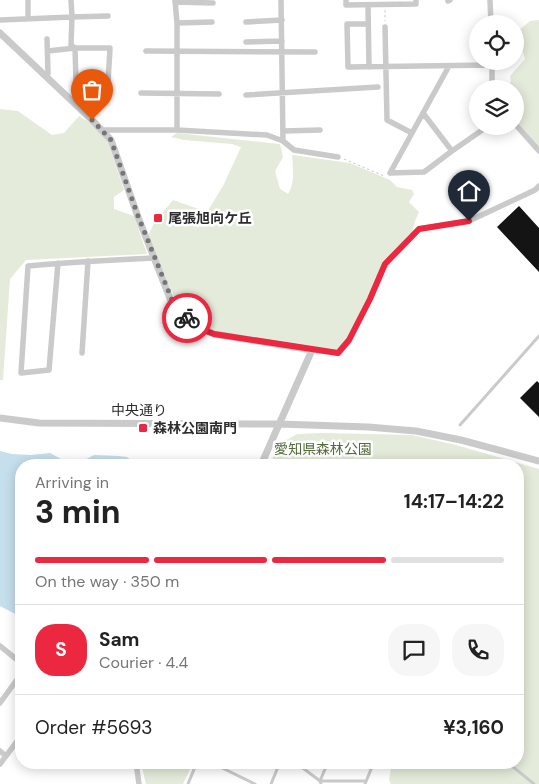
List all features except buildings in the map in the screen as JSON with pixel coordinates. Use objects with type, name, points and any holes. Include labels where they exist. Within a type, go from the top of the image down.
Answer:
[{"type":"street","points":[[28,0],[28,19]]},
{"type":"street","points":[[48,50],[75,48],[110,48],[108,83],[76,82],[75,48],[71,45],[71,0]]},
{"type":"street","points":[[281,0],[283,141]]},
{"type":"street","points":[[346,0],[346,5],[416,4],[416,0]]},
{"type":"street","points":[[490,0],[491,15]]},
{"type":"street","points":[[177,130],[177,23],[175,1],[213,3]]},
{"type":"street","points":[[368,5],[369,66]]},
{"type":"street","points":[[0,20],[108,16]]},
{"type":"street","points":[[246,22],[282,20]]},
{"type":"street","points":[[177,23],[212,22]]},
{"type":"street","points":[[368,24],[347,24],[348,67],[469,65]]},
{"type":"street","points":[[386,27],[387,120],[412,133]]},
{"type":"street","points":[[0,33],[111,140],[154,258],[172,300],[183,315],[204,330],[214,334],[338,353],[349,340],[385,264],[419,229],[469,221],[535,190],[539,186]]},
{"type":"street","points":[[46,76],[48,74],[47,39]]},
{"type":"street","points":[[246,42],[282,41]]},
{"type":"street","points":[[146,51],[315,52]]},
{"type":"street","points":[[390,173],[449,66]]},
{"type":"street","points":[[246,95],[378,88]]},
{"type":"street","points":[[141,93],[219,94]]},
{"type":"street","points":[[423,113],[452,151]]},
{"type":"street","points":[[102,130],[177,130],[267,135],[283,141],[294,150],[338,157]]},
{"type":"street","points":[[283,131],[320,130]]},
{"type":"street","points":[[524,134],[539,151]]},
{"type":"street","points":[[390,173],[424,172],[475,135]]},
{"type":"street","points":[[58,263],[49,370],[21,373],[28,266],[58,263],[88,261],[154,258]]},
{"type":"street","points":[[82,353],[88,261]]},
{"type":"street","points":[[264,459],[312,350]]},
{"type":"street","name":"中央通り","points":[[0,418],[39,423],[368,426],[416,430],[539,461]]},
{"type":"street","points":[[0,646],[15,658]]},
{"type":"street","points":[[0,703],[15,682]]},
{"type":"street","points":[[0,764],[15,744]]},
{"type":"street","points":[[0,752],[6,756]]},
{"type":"street","points":[[137,769],[139,784]]},
{"type":"lane","points":[[460,425],[539,336]]},
{"type":"lane","points":[[188,784],[194,769]]},
{"type":"lane","points":[[224,769],[255,784]]},
{"type":"lane","points":[[271,784],[277,769]]},
{"type":"lane","points":[[303,769],[320,783],[365,783],[371,769]]},
{"type":"lane","points":[[320,783],[325,769]]},
{"type":"lane","points":[[516,769],[534,784]]},
{"type":"path","points":[[385,5],[386,27]]},
{"type":"path","points":[[338,157],[384,177],[390,173]]},
{"type":"path","points":[[266,454],[279,459]]},
{"type":"green space","points":[[539,20],[539,148],[524,131],[524,80],[511,80],[510,76],[515,70],[524,70],[524,26],[530,21]]},
{"type":"green space","points":[[0,109],[18,111],[52,135],[64,133],[79,116],[96,127],[108,142],[124,190],[114,197],[114,209],[134,216],[147,254],[26,260],[10,279],[3,380],[0,380]]},
{"type":"green space","points":[[177,133],[280,144],[283,157],[275,171],[280,189],[288,194],[293,180],[292,155],[350,163],[390,180],[397,187],[412,190],[414,194],[409,202],[419,212],[412,234],[384,264],[348,340],[338,352],[214,333],[185,314],[175,299],[152,248],[149,234],[154,223],[173,200],[207,212],[223,186],[241,147],[232,144],[171,137]]},
{"type":"green space","name":"愛知県森林公園","points":[[297,434],[412,435],[504,459],[273,459],[281,443]]},
{"type":"green space","name":"愛知県森林公園","points":[[524,465],[539,469],[539,784],[391,784],[389,780],[391,769],[524,769]]},
{"type":"green space","points":[[143,769],[190,769],[183,784],[146,784]]},
{"type":"water","points":[[0,451],[31,455],[50,453],[61,459],[15,459],[15,614],[0,606]]},
{"type":"water","points":[[94,455],[127,457],[130,459],[86,459]]},
{"type":"way so far","points":[[92,120],[111,140],[154,258],[172,300],[187,318]]},
{"type":"place","name":"尾張旭向ケ丘","points":[[158,218]]},
{"type":"place","name":"森林公園南門","points":[[143,428]]},
{"type":"route","points":[[187,318],[204,330],[214,334],[338,353],[349,340],[385,264],[419,229],[469,221]]}]
